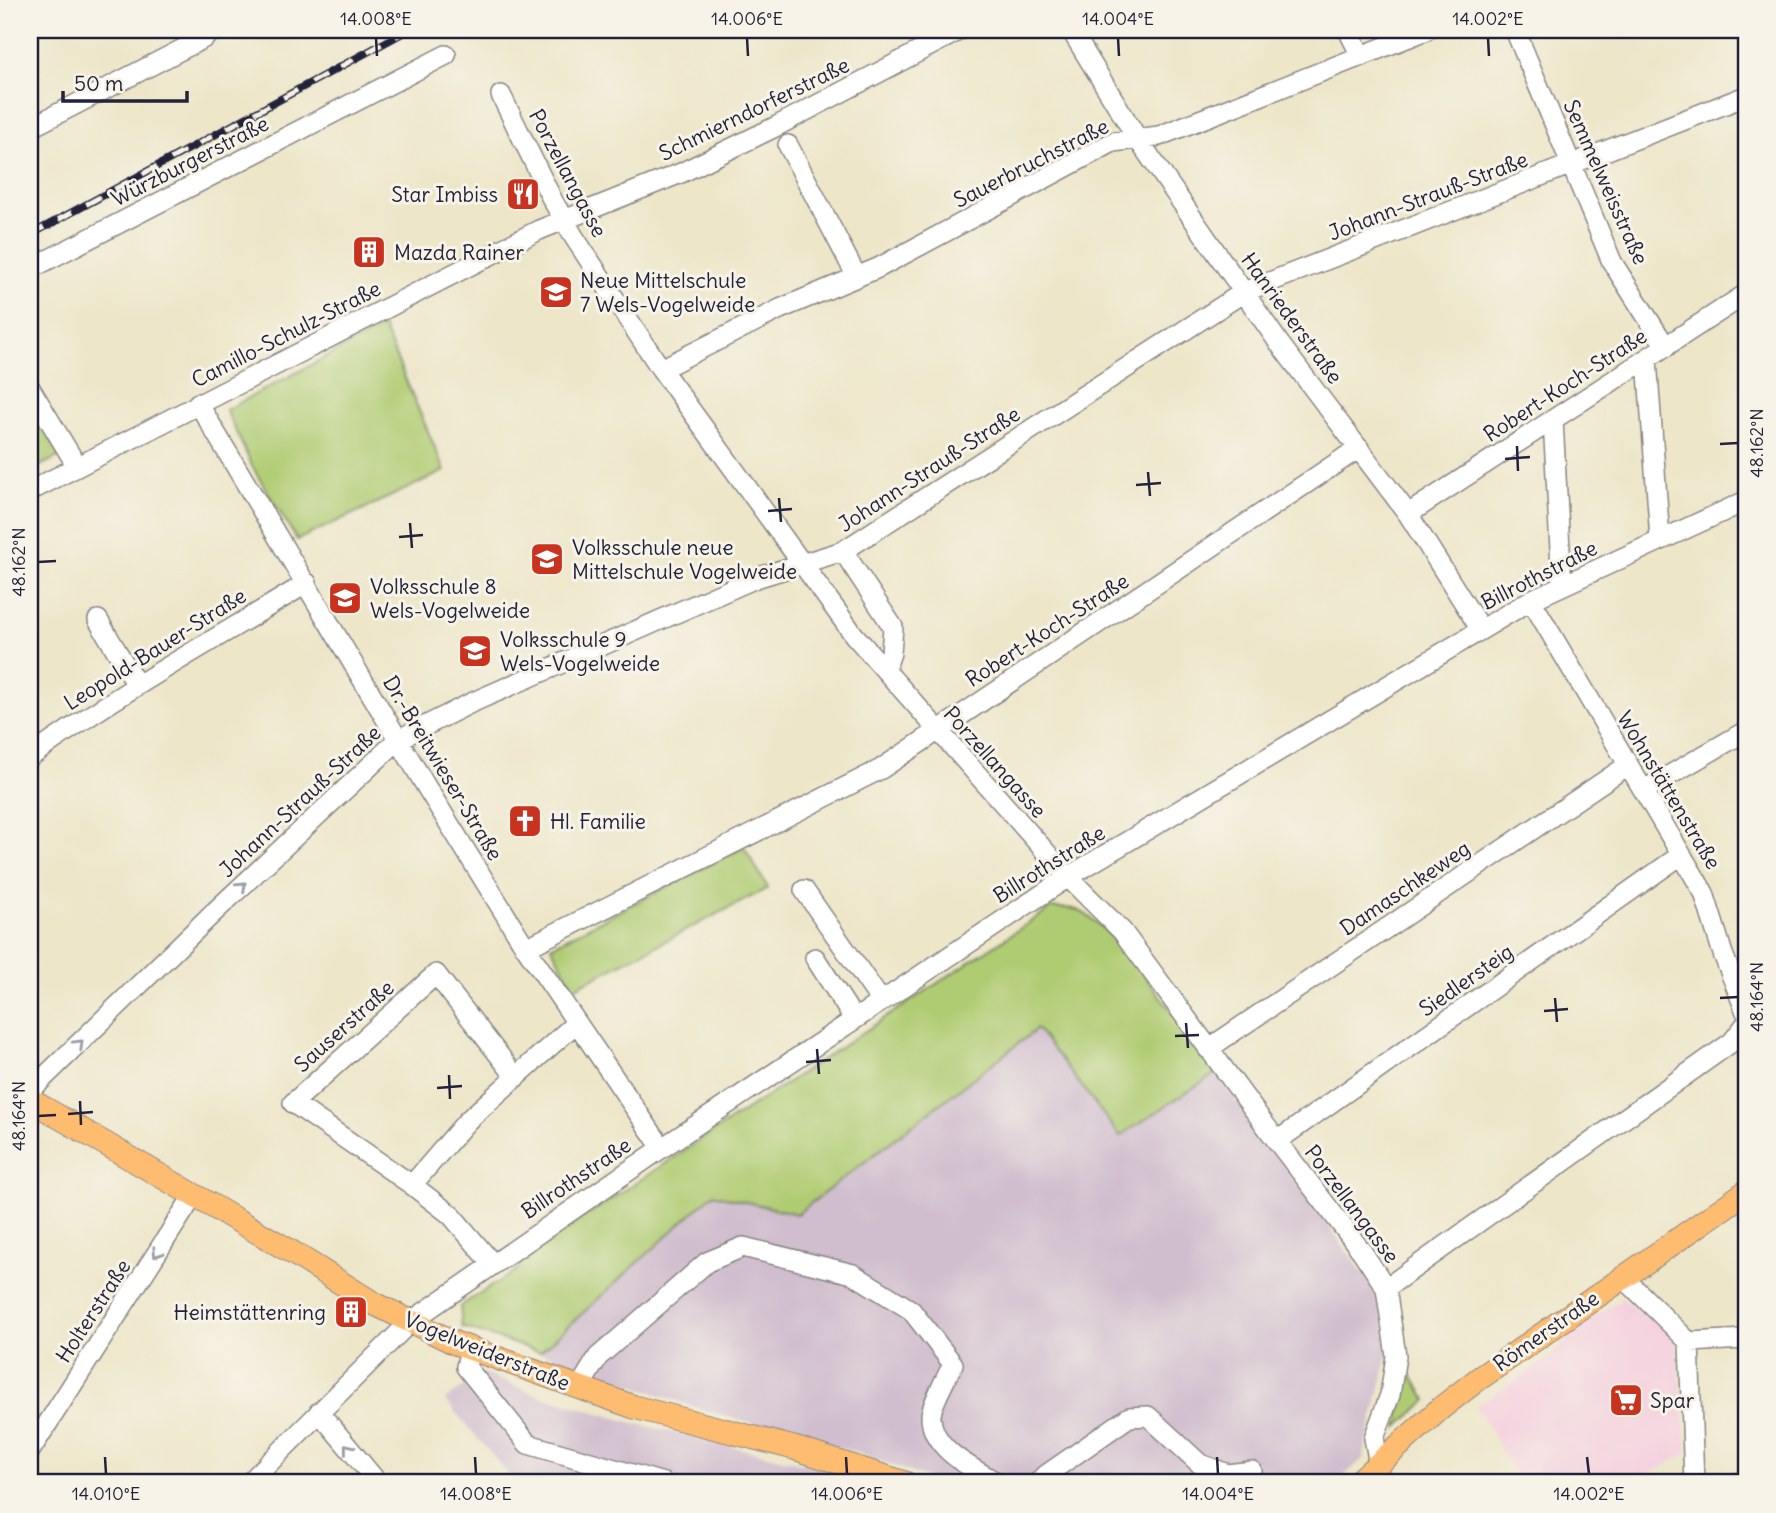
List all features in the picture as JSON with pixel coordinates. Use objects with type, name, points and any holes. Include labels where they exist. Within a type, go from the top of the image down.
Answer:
[{"type":"main road","name":"Vogelweiderstraße","points":[[30,1100],[290,1251],[373,1303],[410,1322],[470,1348],[579,1388],[682,1420],[794,1448],[905,1483]]},
{"type":"main road","name":"Römerstraße","points":[[1357,1483],[1441,1408],[1477,1380],[1746,1192]]},
{"type":"street","points":[[30,128],[204,38],[213,30]]},
{"type":"street","name":"Schmierndorferstraße","points":[[563,219],[681,173],[960,30]]},
{"type":"street","name":"Hanriederstraße","points":[[1071,30],[1136,138],[1279,343],[1408,514],[1481,630]]},
{"type":"street","points":[[1348,30],[1361,57]]},
{"type":"street","name":"Sauerbruchstraße","points":[[661,369],[780,309],[878,268],[1114,142],[1159,136],[1427,30]]},
{"type":"street","name":"Semmelweisstraße","points":[[1515,30],[1612,262],[1666,347]]},
{"type":"street","name":"Würzburgerstraße","points":[[30,269],[446,55]]},
{"type":"street","name":"Porzellangasse","points":[[501,95],[563,219],[661,369],[854,635],[936,731],[1068,877],[1122,931],[1277,1142],[1363,1253],[1386,1289],[1396,1356],[1390,1395],[1374,1437],[1379,1464]]},
{"type":"street","name":"Johann-Strauß-Straße","points":[[30,1091],[210,916],[399,739],[471,703],[756,578],[843,551],[1244,292],[1746,96]]},
{"type":"street","points":[[788,145],[857,277]]},
{"type":"street","name":"Camillo-Schulz-Straße","points":[[30,491],[563,219]]},
{"type":"street","points":[[1746,294],[1746,307]]},
{"type":"street","name":"Robert-Koch-Straße","points":[[1408,514],[1746,294]]},
{"type":"street","points":[[1647,359],[1660,540]]},
{"type":"street","points":[[30,388],[77,466]]},
{"type":"street","name":"Dr.-Breitwieser-Straße","points":[[198,403],[427,788],[526,948],[662,1148]]},
{"type":"street","points":[[1553,420],[1562,586]]},
{"type":"street","name":"Robert-Koch-Straße","points":[[526,948],[881,769],[1359,448]]},
{"type":"street","name":"Billrothstraße","points":[[410,1322],[662,1148],[1068,877],[1531,600],[1746,501]]},
{"type":"street","points":[[843,551],[893,627],[891,653],[885,670]]},
{"type":"street","name":"Leopold-Bauer-Straße","points":[[30,757],[136,685],[307,583]]},
{"type":"street","name":"Wohnstättenstraße","points":[[1531,600],[1704,893],[1723,954],[1746,1013]]},
{"type":"street","points":[[98,620],[136,685]]},
{"type":"street","points":[[1644,790],[1746,730]]},
{"type":"street","name":"Damaschkeweg","points":[[1208,1049],[1628,765]]},
{"type":"street","name":"Siedlersteig","points":[[1277,1142],[1681,855]]},
{"type":"street","points":[[804,890],[881,1001]]},
{"type":"street","points":[[815,958],[854,1019]]},
{"type":"street","name":"Sauserstraße","points":[[492,1263],[451,1215],[293,1103],[436,974],[516,1077]]},
{"type":"street","points":[[412,1185],[467,1121],[576,1023]]},
{"type":"street","points":[[1386,1289],[1732,1042],[1746,1024]]},
{"type":"street","name":"Holterstraße","points":[[30,1451],[194,1195]]},
{"type":"street","points":[[579,1388],[598,1357],[707,1262],[743,1247],[853,1275],[911,1310],[953,1364],[931,1414],[935,1435],[962,1461],[998,1483]]},
{"type":"street","points":[[1623,1277],[1689,1342],[1694,1483]]},
{"type":"street","points":[[249,1483],[410,1322]]},
{"type":"street","points":[[1689,1342],[1746,1339]]},
{"type":"street","points":[[470,1348],[466,1367],[528,1444],[663,1483]]},
{"type":"street","points":[[319,1412],[378,1483]]},
{"type":"street","points":[[1038,1483],[1129,1417],[1148,1416],[1200,1464],[1228,1474],[1252,1471]]},
{"type":"street","points":[[1737,1483],[1746,1483]]},
{"type":"shaded area","points":[[1037,1029],[1120,1135],[1216,1073],[1371,1284],[1381,1307],[1389,1349],[1363,1459],[1336,1483],[941,1483],[850,1450],[703,1410],[540,1352],[713,1194],[797,1214]]},
{"type":"shaded area","points":[[1622,1299],[1675,1338],[1688,1453],[1631,1483],[1520,1483],[1476,1406],[1545,1361],[1580,1326]]},
{"type":"shaded area","points":[[483,1373],[537,1395],[630,1422],[829,1470],[865,1483],[516,1483],[445,1400]]},
{"type":"green space","points":[[383,327],[445,471],[297,540],[253,468],[226,410]]},
{"type":"green space","points":[[30,403],[60,456],[30,471]]},
{"type":"green space","points":[[744,847],[768,888],[574,988],[551,946]]},
{"type":"green space","points":[[1051,908],[1077,910],[1093,920],[1111,937],[1151,983],[1216,1073],[1120,1136],[1037,1029],[797,1214],[713,1194],[540,1352],[462,1327],[460,1306],[516,1271],[524,1257]]},
{"type":"green space","points":[[1408,1369],[1427,1400],[1397,1428]]},
{"type":"railway","points":[[30,235],[408,30]]},
{"type":"place","name":"Star Imbiss","points":[[523,194]]},
{"type":"place","name":"Mazda Rainer","points":[[369,252]]},
{"type":"place","name":"Neue Mittelschule 7 Wels-Vogelweide","points":[[556,292]]},
{"type":"place","name":"Volksschule neue Mittelschule Vogelweide","points":[[547,559]]},
{"type":"place","name":"Volksschule 8 Wels-Vogelweide","points":[[345,598]]},
{"type":"place","name":"Volksschule 9 Wels-Vogelweide","points":[[475,651]]},
{"type":"place","name":"Hl. Familie","points":[[525,821]]},
{"type":"place","name":"Heimstättenring","points":[[351,1312]]},
{"type":"place","name":"Spar","points":[[1626,1400]]}]
